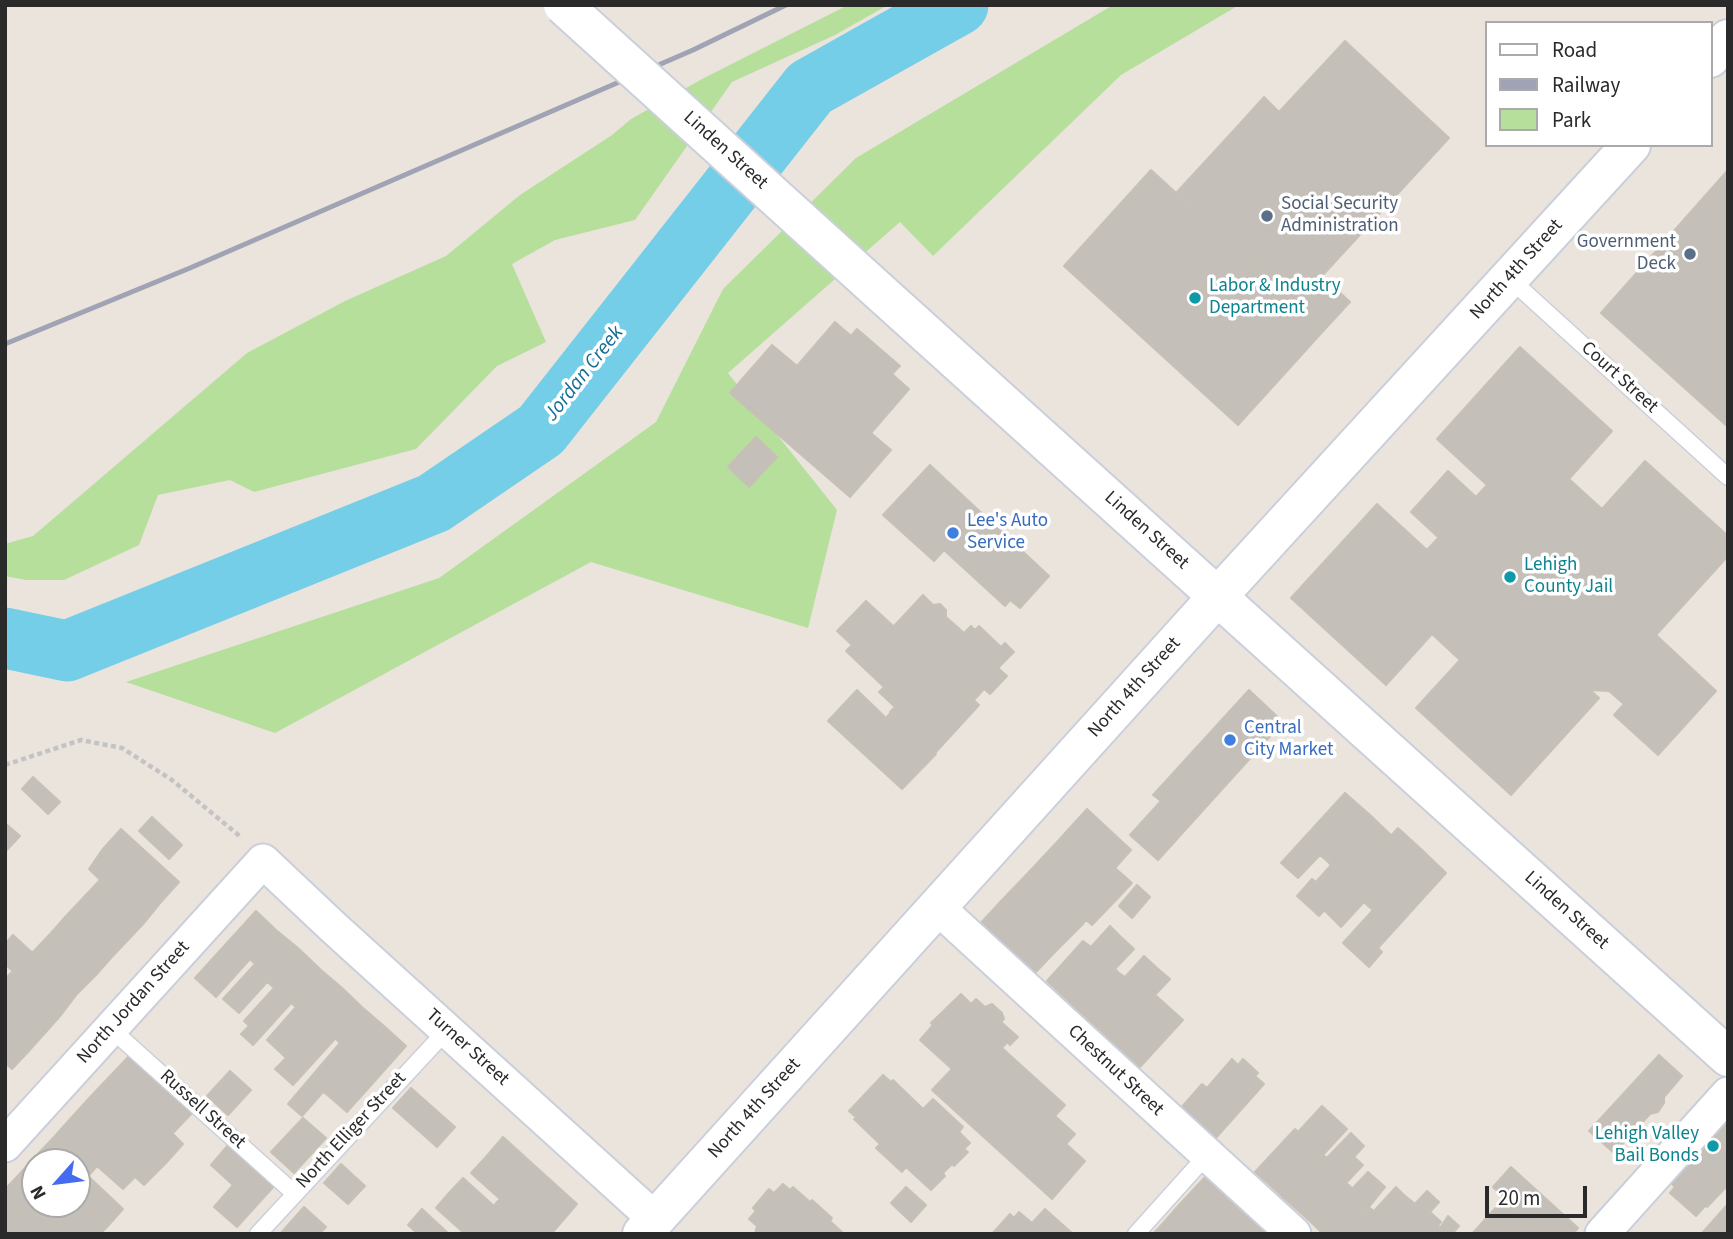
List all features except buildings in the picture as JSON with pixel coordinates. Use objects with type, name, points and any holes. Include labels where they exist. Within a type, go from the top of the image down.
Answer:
[{"type":"main road","name":"Linden Street","points":[[563,5],[1728,1057]]},
{"type":"main road","points":[[1712,56],[1728,39]]},
{"type":"main road","name":"North 4th Street","points":[[656,1229],[937,907],[1629,147]]},
{"type":"street","name":"North Jordan Street","points":[[5,1145],[264,861]]},
{"type":"street","name":"Turner Street","points":[[264,861],[656,1229]]},
{"type":"street","name":"Chestnut Street","points":[[937,907],[1294,1234]]},
{"type":"street","points":[[1602,1234],[1728,1094]]},
{"type":"lane","name":"Court Street","points":[[1509,278],[1728,477]]},
{"type":"lane","name":"Russell Street","points":[[110,1028],[294,1193]]},
{"type":"lane","name":"North Elliger Street","points":[[258,1234],[447,1030]]},
{"type":"lane","points":[[1136,1234],[1207,1155]]},
{"type":"path","points":[[5,765],[81,740],[122,748],[172,780],[210,809],[264,861]]},
{"type":"green space","points":[[848,5],[888,5],[835,35],[732,82],[635,220],[555,240],[512,264],[546,342],[497,366],[416,449],[254,492],[230,480],[158,495],[139,545],[64,580],[26,580],[5,576],[5,544],[33,536],[247,353],[345,301],[446,256],[520,195],[612,135],[631,119],[704,78]]},
{"type":"green space","points":[[1113,5],[1239,5],[1121,75],[933,256],[900,222],[728,373],[837,510],[808,628],[591,562],[275,733],[126,682],[439,578],[656,422],[723,289],[856,158]]},
{"type":"waterway","name":"Jordan Creek","points":[[5,638],[67,651],[434,503],[541,430],[810,88],[958,5]]},
{"type":"railway","points":[[5,344],[190,268],[693,50],[786,5]]},
{"type":"place","name":"Social Security Administration","points":[[1267,216]]},
{"type":"place","name":"Government Deck","points":[[1690,254]]},
{"type":"place","name":"Labor & Industry Department","points":[[1195,298]]},
{"type":"place","name":"Lee's Auto Service","points":[[953,533]]},
{"type":"place","name":"Lehigh County Jail","points":[[1510,577]]},
{"type":"place","name":"Central City Market","points":[[1230,740]]},
{"type":"place","name":"Lehigh Valley Bail Bonds","points":[[1713,1146]]}]
